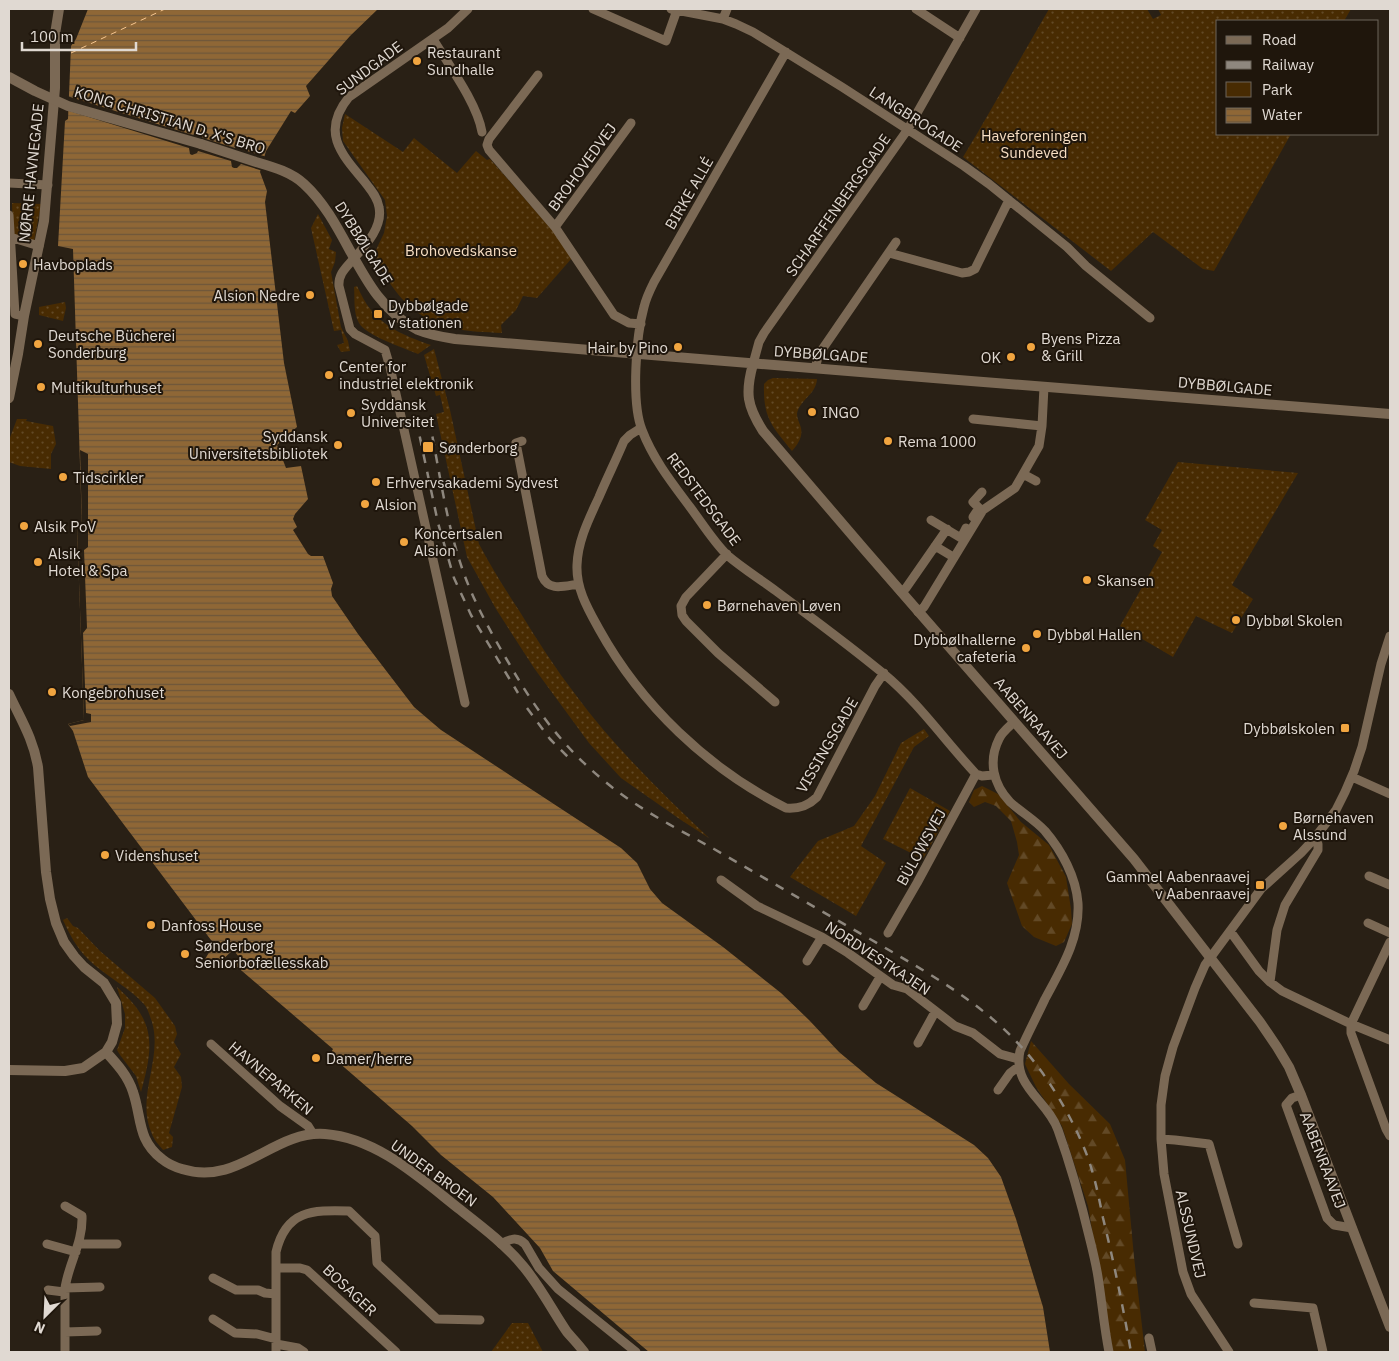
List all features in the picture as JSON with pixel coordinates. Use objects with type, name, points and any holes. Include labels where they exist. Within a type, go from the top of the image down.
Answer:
[{"type":"street","name":"NØRRE HAVNEGADE","points":[[9,398],[44,221],[55,88],[55,34],[59,9]]},
{"type":"street","name":"SUNDGADE","points":[[355,258],[371,238],[380,210],[378,200],[373,192],[342,155],[335,131],[336,118],[340,107],[349,97],[448,28],[468,9]]},
{"type":"street","points":[[593,9],[666,41],[674,9]]},
{"type":"street","name":"LANGBROGADE","points":[[674,9],[723,19],[753,32],[908,129],[964,166],[1009,200],[1150,318]]},
{"type":"street","points":[[723,19],[727,9]]},
{"type":"street","points":[[916,9],[960,38]]},
{"type":"street","name":"SCHARFFENBERGSGADE","points":[[753,364],[758,342],[908,129],[976,9]]},
{"type":"street","points":[[433,39],[472,104],[482,132]]},
{"type":"street","name":"BIRKE ALLÉ","points":[[637,354],[643,308],[654,282],[786,52]]},
{"type":"street","name":"BROHOVEDVEJ","points":[[538,75],[489,139],[487,145],[491,155],[555,227],[614,315],[629,323],[641,324]]},
{"type":"street","name":"KONG CHRISTIAN D. X'S BRO","points":[[9,76],[35,91],[68,106],[201,144],[281,170],[303,183],[318,198]]},
{"type":"street","name":"BROHOVEDVEJ","points":[[555,227],[631,123]]},
{"type":"street","points":[[9,183],[48,185]]},
{"type":"street","name":"DYBBØLGADE","points":[[318,198],[364,275],[384,304],[406,323],[427,333],[455,339],[966,382],[1390,414]]},
{"type":"street","points":[[889,253],[962,273],[969,272],[975,269],[1009,200]]},
{"type":"street","points":[[9,215],[15,314],[24,316]]},
{"type":"street","points":[[10,237],[39,246]]},
{"type":"street","points":[[815,368],[819,354],[896,242]]},
{"type":"street","points":[[355,258],[344,270],[339,280],[348,326],[355,334],[385,350],[465,703]]},
{"type":"street","name":"REDSTEDSGADE","points":[[637,354],[636,400],[641,428],[651,451],[663,471],[708,532],[727,554],[884,673],[908,695],[976,774]]},
{"type":"street","name":"AABENRAAVEJ","points":[[753,364],[748,390],[749,401],[751,410],[759,425],[918,612],[1134,859],[1278,1047],[1300,1095],[1390,1327]]},
{"type":"street","points":[[918,612],[924,607],[984,510],[1015,488],[1039,446],[1044,387]]},
{"type":"street","points":[[973,419],[1042,426]]},
{"type":"street","name":"VISSINGSGADE","points":[[641,428],[624,441],[584,529],[577,566],[579,584],[586,606],[608,645],[636,685],[670,724],[694,747],[736,778],[786,808],[804,807],[817,796],[875,686],[884,673]]},
{"type":"street","points":[[522,442],[516,442],[542,576],[549,586],[579,584]]},
{"type":"street","points":[[1023,474],[1036,481]]},
{"type":"street","points":[[932,520],[961,538],[978,508],[973,502],[982,492]]},
{"type":"street","points":[[902,592],[946,529]]},
{"type":"street","points":[[935,546],[950,555]]},
{"type":"street","points":[[727,554],[686,597],[682,606],[682,615],[686,622],[718,653],[775,702]]},
{"type":"street","name":"ALSSUNDVEJ","points":[[1229,1352],[1191,1294],[1183,1272],[1164,1174],[1161,1105],[1166,1076],[1173,1047],[1205,965],[1261,888],[1301,853],[1336,810],[1352,777],[1362,747],[1386,666],[1390,636]]},
{"type":"street","points":[[9,694],[28,731],[35,750],[46,872],[56,923],[64,942],[74,956],[104,983],[116,1003],[117,1024],[112,1042],[106,1052],[83,1068],[65,1071],[9,1070]]},
{"type":"street","points":[[998,1090],[1018,1063],[1020,1050],[1068,955],[1076,930],[1078,902],[1072,878],[1060,851],[1044,830],[1010,801],[998,787],[994,775],[993,756],[1000,737],[1014,722]]},
{"type":"street","points":[[976,774],[982,776],[994,775]]},
{"type":"street","name":"BÜLOWSVEJ","points":[[888,933],[976,774]]},
{"type":"street","points":[[1352,777],[1390,794]]},
{"type":"street","points":[[1270,982],[1277,930],[1285,905],[1318,850],[1318,844],[1314,839]]},
{"type":"street","points":[[1369,876],[1390,885]]},
{"type":"street","name":"NORDVESTKAJEN","points":[[721,880],[757,906],[822,937],[848,952],[893,986],[907,989],[955,1026],[973,1033],[1000,1054],[1018,1063]]},
{"type":"street","points":[[1368,923],[1390,933]]},
{"type":"street","points":[[1230,931],[1259,971],[1282,991],[1351,1024],[1390,1040]]},
{"type":"street","points":[[807,961],[822,937]]},
{"type":"street","points":[[1390,942],[1351,1024],[1351,1033],[1390,1136]]},
{"type":"street","points":[[863,1006],[880,977]]},
{"type":"street","points":[[918,1043],[935,1012]]},
{"type":"street","name":"HAVNEPARKEN","points":[[211,1044],[280,1106],[308,1126],[312,1134]]},
{"type":"street","name":"UNDER BROEN","points":[[106,1052],[133,1090],[139,1121],[145,1139],[151,1149],[162,1160],[175,1167],[191,1172],[206,1173],[219,1171],[237,1166],[292,1138],[312,1134],[327,1134],[352,1140],[391,1157],[438,1192],[501,1244],[522,1265],[534,1279],[568,1332],[584,1352]]},
{"type":"street","points":[[1018,1063],[1029,1089],[1050,1114],[1058,1127],[1082,1204],[1098,1275],[1109,1352]]},
{"type":"street","name":"AABENRAAVEJ","points":[[1300,1095],[1292,1098],[1286,1105],[1327,1218],[1334,1225],[1352,1228]]},
{"type":"street","points":[[1161,1139],[1209,1144],[1238,1244]]},
{"type":"street","points":[[65,1206],[82,1216],[83,1229],[66,1279],[65,1352]]},
{"type":"street","points":[[276,1345],[276,1252],[279,1241],[286,1228],[300,1215],[324,1210],[349,1211],[376,1236],[377,1263],[436,1319],[480,1320]]},
{"type":"street","points":[[501,1244],[511,1239],[521,1240],[547,1278],[558,1289],[636,1352]]},
{"type":"street","points":[[47,1244],[78,1248],[117,1244]]},
{"type":"street","name":"BOSAGER","points":[[276,1268],[300,1268],[307,1270],[396,1352]]},
{"type":"street","points":[[213,1278],[236,1290],[258,1290],[276,1294]]},
{"type":"street","points":[[48,1290],[100,1287]]},
{"type":"street","points":[[1254,1303],[1313,1308],[1323,1352]]},
{"type":"street","points":[[213,1320],[235,1333],[257,1334],[276,1345],[298,1348],[304,1352]]},
{"type":"street","points":[[65,1332],[97,1331]]},
{"type":"street","points":[[1149,1338],[1152,1352]]},
{"type":"green space","name":"Haveforeningen Sundeved","points":[[1049,9],[1147,9],[1153,19],[1161,15],[1158,9],[1351,9],[1345,20],[1216,20],[1216,135],[1290,135],[1214,271],[1203,269],[1153,232],[1111,271],[963,157]]},
{"type":"green space","name":"Brohovedskanse","points":[[345,114],[403,152],[414,138],[457,173],[476,151],[487,160],[490,159],[553,231],[572,258],[537,298],[523,296],[516,310],[501,325],[502,333],[477,332],[438,324],[414,310],[395,291],[374,254],[384,233],[387,216],[385,200],[343,141],[342,128]]},
{"type":"green space","points":[[12,203],[41,204],[34,242],[13,236]]},
{"type":"green space","points":[[318,214],[332,240],[329,249],[336,252],[331,272],[341,327],[348,341],[350,351],[341,352],[337,345],[344,343],[341,330],[334,331],[311,228]]},
{"type":"green space","points":[[357,286],[369,307],[383,322],[406,336],[431,345],[418,354],[395,345],[363,328],[357,319],[355,310],[354,287]]},
{"type":"green space","points":[[65,302],[66,308],[63,321],[39,315],[39,307]]},
{"type":"green space","points":[[434,349],[450,410],[479,544],[488,561],[546,654],[605,732],[639,769],[709,838],[621,778],[589,743],[534,668],[496,609],[467,557],[436,414],[444,412],[440,395],[436,396],[424,355]]},
{"type":"green space","points":[[773,378],[817,379],[814,389],[798,409],[797,415],[801,436],[792,451],[774,428],[767,414],[764,384]]},
{"type":"green space","points":[[17,419],[27,419],[26,421],[53,426],[56,444],[51,454],[51,469],[20,466],[9,462],[9,440]]},
{"type":"green space","points":[[1178,462],[1298,473],[1232,585],[1253,599],[1232,633],[1196,616],[1173,657],[1120,626],[1162,552],[1153,546],[1162,530],[1145,520]]},
{"type":"green space","points":[[924,729],[929,736],[914,747],[861,846],[886,863],[856,916],[790,877],[818,841],[854,826],[875,796],[901,743]]},
{"type":"green space","points":[[982,786],[998,794],[1021,822],[1049,845],[1066,877],[1072,924],[1064,942],[1056,946],[1034,937],[1022,926],[1007,883],[1019,855],[1011,821],[996,806],[985,802],[974,807],[969,802],[974,790]]},
{"type":"green space","points":[[910,788],[950,811],[923,859],[883,839]]},
{"type":"green space","points":[[67,918],[100,951],[155,998],[175,1026],[177,1034],[174,1042],[181,1054],[174,1067],[181,1077],[182,1087],[169,1133],[173,1137],[172,1147],[163,1150],[153,1136],[148,1120],[147,1092],[154,1050],[154,1036],[148,1011],[139,999],[84,954],[74,941],[63,920]]},
{"type":"green space","points":[[117,987],[139,1011],[148,1035],[148,1060],[141,1092],[136,1076],[117,1050],[125,1028],[125,1014]]},
{"type":"green space","points":[[1031,1041],[1069,1084],[1110,1124],[1125,1160],[1145,1352],[1113,1352],[1088,1206],[1062,1126],[1036,1087],[1025,1064]]},
{"type":"green space","points":[[512,1323],[528,1323],[543,1352],[491,1352]]},
{"type":"water","points":[[88,9],[378,9],[350,36],[306,86],[310,96],[295,113],[291,111],[266,151],[260,172],[267,191],[265,202],[284,363],[297,427],[277,445],[286,468],[301,466],[308,499],[295,514],[293,519],[297,527],[293,530],[308,554],[311,556],[323,556],[333,583],[331,589],[332,596],[358,634],[414,707],[441,730],[621,848],[637,863],[650,889],[662,903],[723,947],[781,993],[839,1052],[876,1083],[974,1145],[988,1158],[1001,1177],[1016,1219],[1043,1307],[1050,1352],[649,1352],[553,1271],[540,1248],[493,1197],[441,1155],[412,1126],[330,1055],[333,1049],[235,965],[241,959],[233,950],[211,967],[204,961],[214,944],[88,777],[73,731],[68,724],[84,720],[77,527],[82,526],[73,249],[58,246],[65,121],[68,119],[71,46],[76,39]]},
{"type":"pier","points":[[67,96],[193,135],[198,132],[203,138],[235,148],[238,144],[241,145],[244,150],[267,157],[263,171],[241,164],[234,168],[231,161],[198,151],[192,155],[189,148],[66,110]]},
{"type":"pier","points":[[80,450],[88,454],[88,547],[84,550],[87,628],[83,633],[86,713],[91,714],[91,722],[70,726],[68,724],[84,720],[77,527],[82,526]]},
{"type":"ferry route","points":[[71,53],[165,9]]},
{"type":"railway","points":[[416,419],[438,523],[454,578],[471,615],[518,693]]},
{"type":"railway","points":[[429,419],[452,534],[472,594],[494,638],[528,695],[551,727],[577,756],[608,784],[646,811],[870,939],[944,984],[990,1017],[1030,1057],[1048,1081],[1065,1109],[1088,1158],[1097,1188],[1131,1352]]},
{"type":"railway","points":[[527,708],[550,739],[570,759]]},
{"type":"place","name":"Restaurant Sundhalle","points":[[417,61]]},
{"type":"place","name":"Havboplads","points":[[23,264]]},
{"type":"place","name":"Alsion Nedre","points":[[310,295]]},
{"type":"place","name":"Dybbølgade v stationen","points":[[378,314]]},
{"type":"place","name":"Deutsche Bücherei Sonderburg","points":[[38,344]]},
{"type":"place","name":"Hair by Pino","points":[[678,347]]},
{"type":"place","name":"Byens Pizza & Grill","points":[[1031,347]]},
{"type":"place","name":"OK","points":[[1011,357]]},
{"type":"place","name":"Center for industriel elektronik","points":[[329,375]]},
{"type":"place","name":"Multikulturhuset","points":[[41,387]]},
{"type":"place","name":"INGO","points":[[812,412]]},
{"type":"place","name":"Syddansk Universitet","points":[[351,413]]},
{"type":"place","name":"Rema 1000","points":[[888,441]]},
{"type":"place","name":"Syddansk Universitetsbibliotek","points":[[338,445]]},
{"type":"place","name":"Sønderborg","points":[[428,447]]},
{"type":"place","name":"Tidscirkler","points":[[63,477]]},
{"type":"place","name":"Erhvervsakademi Sydvest","points":[[376,482]]},
{"type":"place","name":"Alsion","points":[[365,504]]},
{"type":"place","name":"Alsik PoV","points":[[24,526]]},
{"type":"place","name":"Koncertsalen Alsion","points":[[404,542]]},
{"type":"place","name":"Alsik Hotel & Spa","points":[[38,562]]},
{"type":"place","name":"Skansen","points":[[1087,580]]},
{"type":"place","name":"Børnehaven Løven","points":[[707,605]]},
{"type":"place","name":"Dybbøl Skolen","points":[[1236,620]]},
{"type":"place","name":"Dybbøl Hallen","points":[[1037,634]]},
{"type":"place","name":"Dybbølhallerne cafeteria","points":[[1026,648]]},
{"type":"place","name":"Kongebrohuset","points":[[52,692]]},
{"type":"place","name":"Dybbølskolen","points":[[1345,728]]},
{"type":"place","name":"Børnehaven Alssund","points":[[1283,826]]},
{"type":"place","name":"Videnshuset","points":[[105,855]]},
{"type":"place","name":"Gammel Aabenraavej v Aabenraavej","points":[[1260,885]]},
{"type":"place","name":"Danfoss House","points":[[151,925]]},
{"type":"place","name":"Sønderborg Seniorbofællesskab","points":[[185,954]]},
{"type":"place","name":"Damer/herre","points":[[316,1058]]}]
